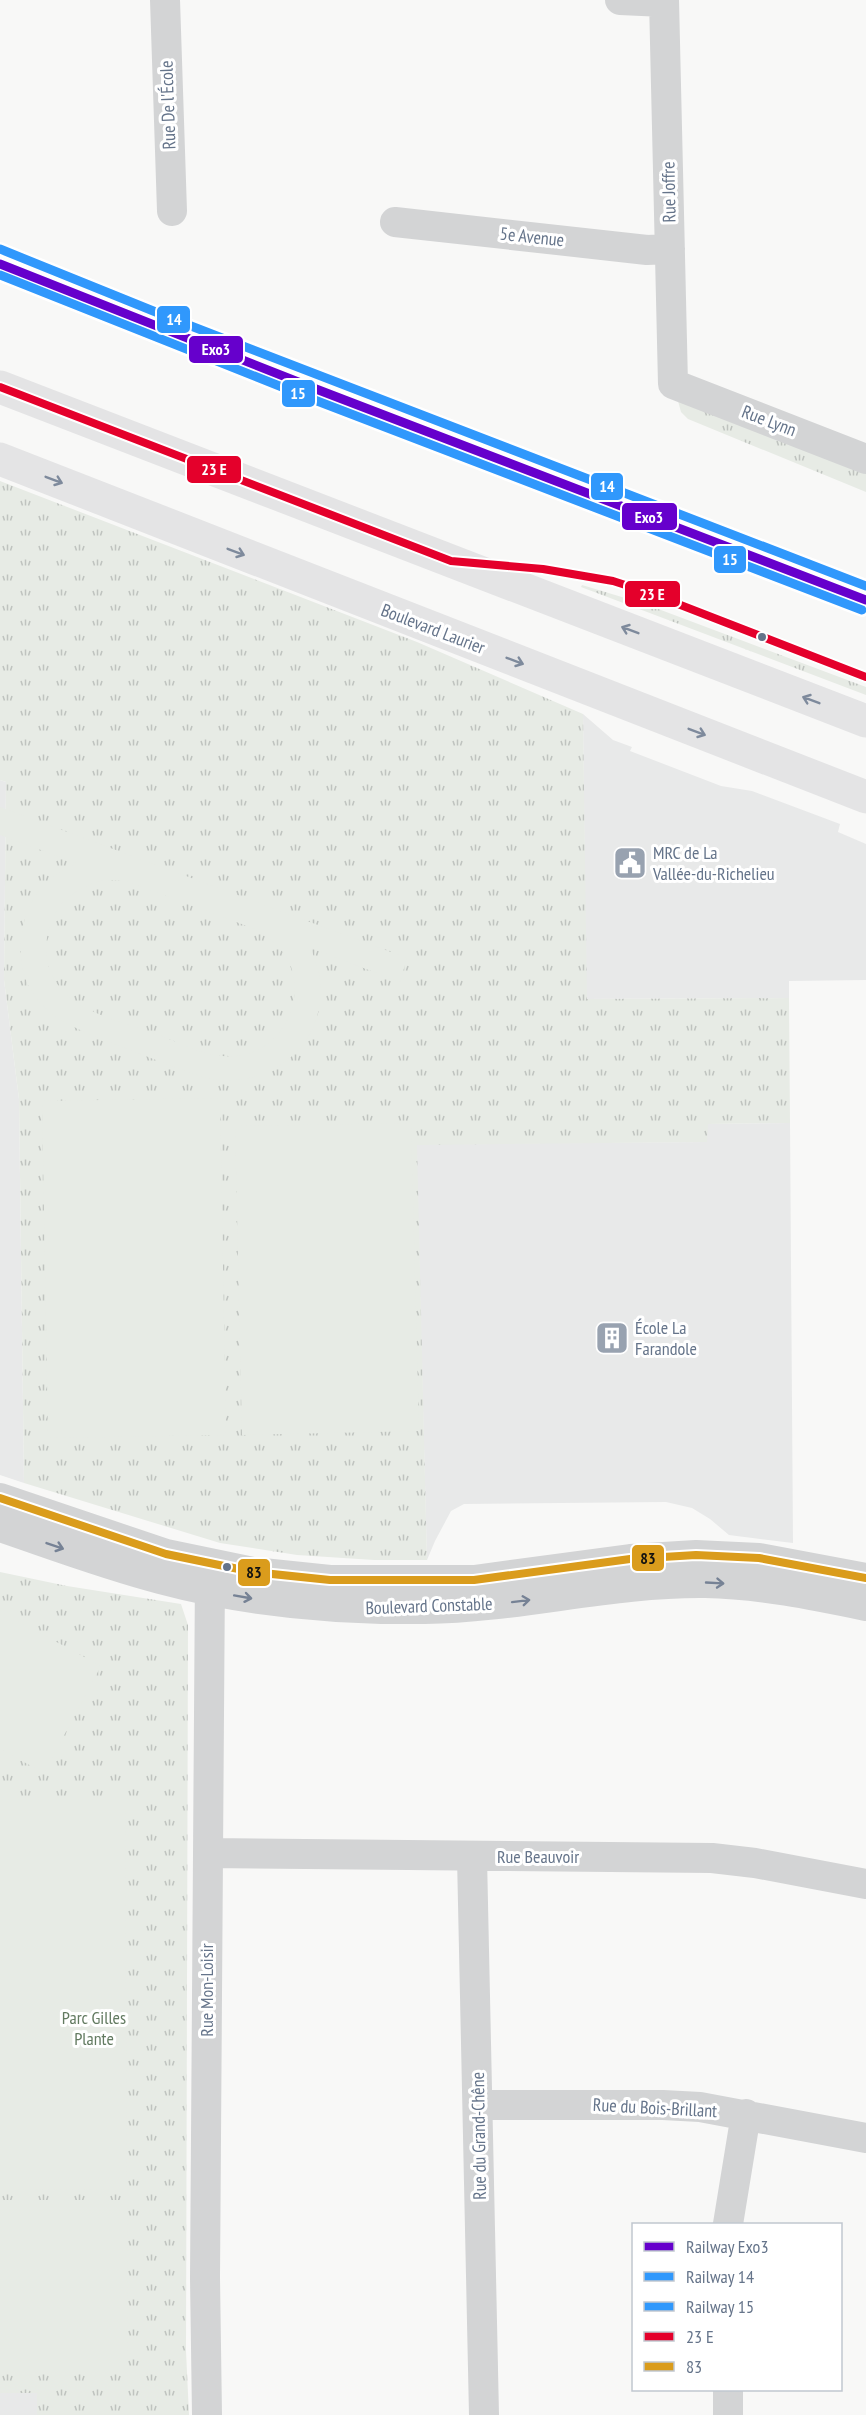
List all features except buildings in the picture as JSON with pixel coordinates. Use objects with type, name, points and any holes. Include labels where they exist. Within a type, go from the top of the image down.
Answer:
[{"type":"main road","points":[[0,387],[866,721]]},
{"type":"main road","name":"Boulevard Laurier","points":[[0,459],[866,797]]},
{"type":"street","name":"Rue De l'École","points":[[165,0],[172,211]]},
{"type":"street","points":[[620,0],[664,1]]},
{"type":"street","name":"Rue Joffre","points":[[664,1],[673,384]]},
{"type":"street","name":"5e Avenue","points":[[394,222],[647,250],[670,249]]},
{"type":"street","name":"Rue Lynn","points":[[673,384],[866,459]]},
{"type":"street","name":"Boulevard Constable","points":[[1,1510],[113,1538],[166,1554],[209,1578],[288,1604],[367,1609],[428,1609],[487,1605],[661,1584],[704,1583],[774,1588],[866,1606]]},
{"type":"street","name":"Boulevard Constable","points":[[209,1578],[253,1572],[330,1580],[449,1581],[508,1576],[630,1559],[708,1555],[759,1558],[866,1578]]},
{"type":"street","name":"Rue Mon-Loisir","points":[[207,2415],[205,2278],[209,1578]]},
{"type":"street","name":"Rue Beauvoir","points":[[208,1853],[712,1858],[766,1864],[866,1884]]},
{"type":"street","name":"Rue du Grand-Chêne","points":[[472,1857],[484,2415]]},
{"type":"street","name":"Rue du Bois-Brillant","points":[[478,2105],[663,2104],[700,2107],[866,2138]]},
{"type":"street","points":[[728,2223],[746,2114]]},
{"type":"street","points":[[728,2391],[728,2415]]},
{"type":"shaded area","points":[[583,714],[613,740],[632,747],[630,751],[721,786],[752,791],[840,824],[838,832],[866,844],[866,980],[789,981],[789,998],[586,999]]},
{"type":"shaded area","points":[[0,780],[6,782],[4,980],[19,1099],[24,1483],[0,1475]]},
{"type":"shaded area","points":[[790,1123],[793,1543],[729,1535],[692,1508],[666,1502],[464,1504],[451,1511],[427,1560],[416,1144],[707,1142],[707,1124]]},
{"type":"shaded area","points":[[0,2393],[37,2393],[37,2415],[0,2415]]},
{"type":"green space","points":[[678,401],[866,469],[866,492],[688,419],[681,412]]},
{"type":"green space","points":[[0,481],[417,642],[583,714],[587,999],[789,998],[790,1123],[708,1124],[707,1142],[417,1145],[427,1560],[374,1560],[297,1555],[220,1543],[24,1483],[19,1099],[4,980],[6,782],[0,780]]},
{"type":"green space","points":[[582,585],[645,604],[866,687],[866,695],[581,587]]},
{"type":"green space","points":[[0,807],[407,958],[400,982],[311,948],[320,979],[320,1004],[314,1026],[303,1045],[288,1060],[269,1071],[248,1078],[225,1080],[202,1077],[86,1033],[51,1013],[38,1000],[28,984],[22,965],[21,941],[24,923],[34,898],[45,883],[76,863],[0,835]],"holes":[[[103,880],[126,881],[255,929],[282,950],[293,975],[295,991],[293,1006],[278,1034],[253,1052],[237,1056],[214,1055],[98,1014],[76,1002],[61,989],[53,976],[46,954],[49,927],[53,917],[65,900],[82,888]]]},
{"type":"green space","points":[[220,1098],[226,1435],[48,1438],[42,1101]]},
{"type":"green space","points":[[411,1123],[419,1431],[242,1435],[235,1126]]},
{"type":"green space","name":"Parc Gilles Plante","points":[[0,1572],[67,1586],[181,1604],[188,1625],[186,2351],[189,2415],[37,2415],[37,2393],[0,2393]]},
{"type":"green space","points":[[3,1613],[101,1666],[44,1773],[0,1749],[0,1618]]},
{"type":"green space","points":[[0,1804],[125,1804],[127,2189],[0,2190]]},
{"type":"green space","points":[[0,2200],[127,2200],[128,2366],[0,2366]]},
{"type":"rail line","name":"14","points":[[0,249],[178,321],[866,586]]},
{"type":"rail line","name":"Exo3","points":[[0,264],[316,389],[866,600]]},
{"type":"rail line","name":"15","points":[[0,275],[312,399],[862,610]]},
{"type":"transit line","points":[[0,387],[451,561],[543,569],[613,581],[866,677]]},
{"type":"transit line","name":"83","points":[[0,1498],[166,1554],[253,1572],[330,1580],[474,1580],[630,1559],[696,1555],[759,1558],[866,1578]]},
{"type":"place","name":"MRC de La Vallée-du-Richelieu","points":[[630,863]]},
{"type":"place","name":"École La Farandole","points":[[612,1338]]}]
